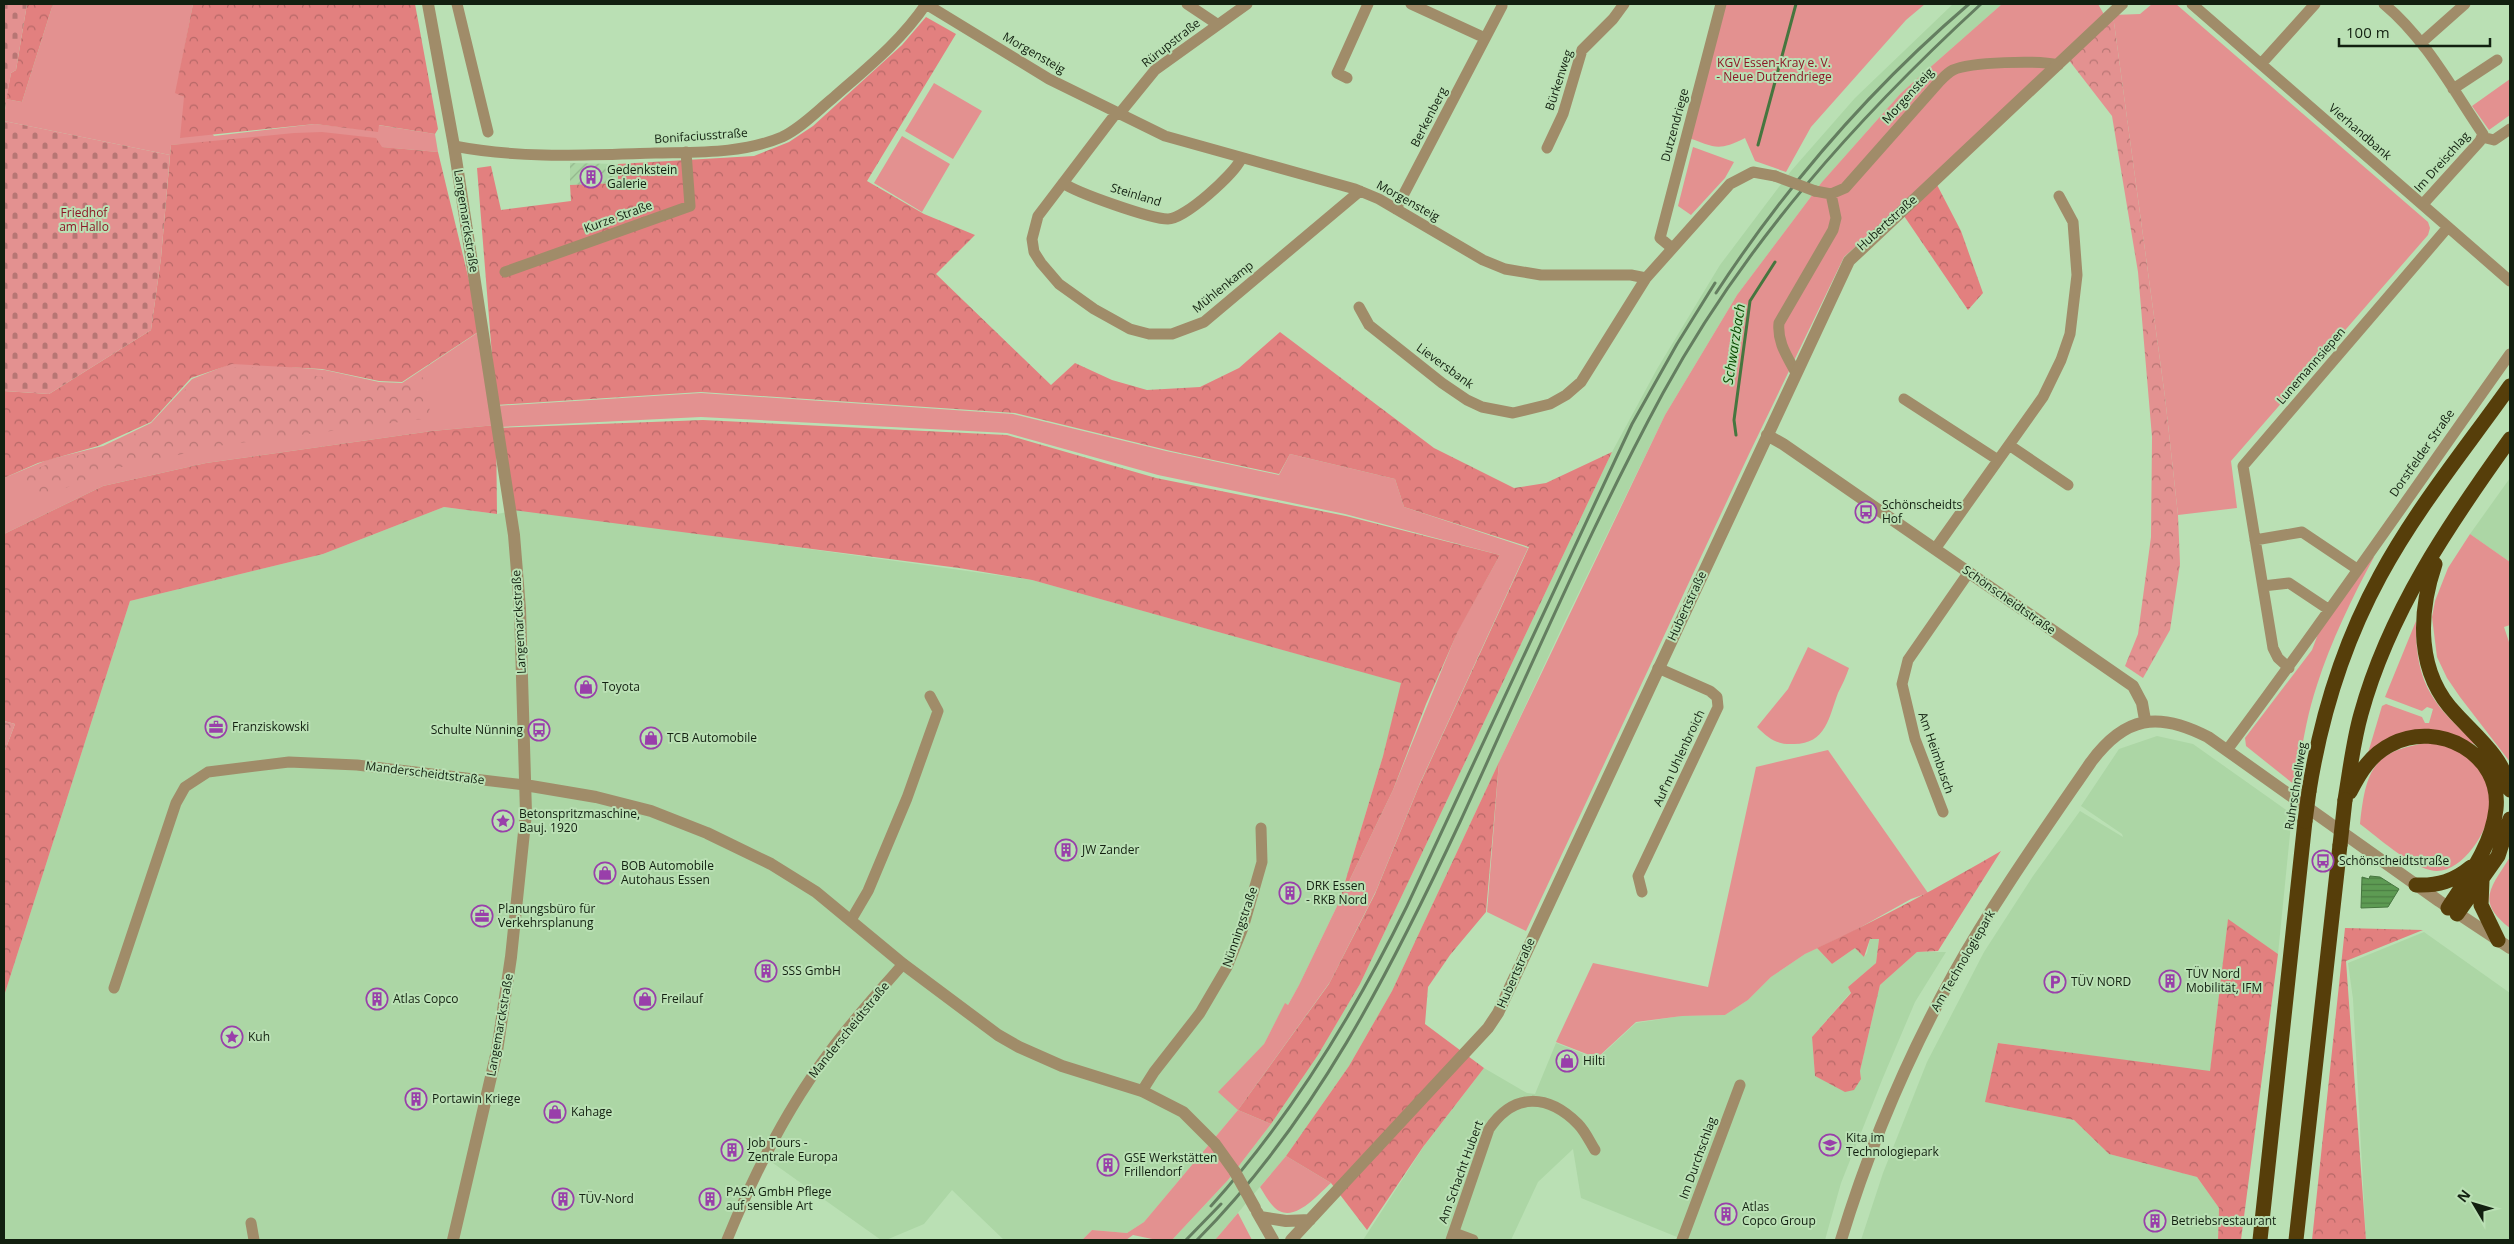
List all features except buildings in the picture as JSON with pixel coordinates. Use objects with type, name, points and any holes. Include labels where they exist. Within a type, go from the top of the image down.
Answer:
[{"type":"highway","name":"Ruhrschnellweg","points":[[2260,1240],[2309,791],[2324,717],[2338,669],[2379,577],[2412,522],[2510,386]]},
{"type":"highway","points":[[2296,1240],[2345,800],[2356,733],[2371,684],[2406,600],[2450,525],[2510,440]]},
{"type":"highway","points":[[2450,525],[2425,596],[2423,622],[2425,658],[2441,695],[2498,758],[2505,771],[2510,790]]},
{"type":"highway","points":[[2345,800],[2369,762],[2391,744],[2407,739],[2430,736],[2456,742],[2481,760],[2494,784],[2496,802],[2494,820],[2491,834],[2452,911]]},
{"type":"highway","points":[[2452,911],[2482,878],[2500,852],[2510,819]]},
{"type":"highway","points":[[2416,885],[2438,885],[2454,879],[2479,859]]},
{"type":"highway","points":[[2482,878],[2480,894],[2482,905],[2504,944]]},
{"type":"street","name":"Langemarckstraße","points":[[428,4],[454,146],[514,535],[520,609],[526,818],[518,900],[500,1033],[479,1133],[453,1240]]},
{"type":"street","points":[[457,4],[488,132]]},
{"type":"street","name":"Bonifaciusstraße","points":[[454,146],[498,153],[553,156],[727,150],[762,145],[784,136],[806,122],[896,42],[926,4]]},
{"type":"street","name":"Morgensteig","points":[[926,4],[1049,79],[1165,136],[1241,159],[1336,182],[1360,191],[1396,209],[1483,260],[1504,269],[1541,275],[1631,275],[1646,278]]},
{"type":"street","points":[[1187,4],[1218,24]]},
{"type":"street","name":"Rürupstraße","points":[[1118,112],[1155,70],[1247,4]]},
{"type":"street","points":[[1348,78],[1337,73],[1368,4]]},
{"type":"street","points":[[1411,4],[1485,38]]},
{"type":"street","name":"Bürkenweg","points":[[1548,148],[1563,114],[1582,50],[1613,19],[1624,4]]},
{"type":"street","name":"Dutzendriege","points":[[1672,248],[1660,238],[1721,4]]},
{"type":"street","name":"Hubertstraße","points":[[1291,1240],[1493,1021],[1853,255],[2122,4]]},
{"type":"street","name":"Vierhandbank","points":[[2192,4],[2510,281]]},
{"type":"street","points":[[2261,64],[2315,4]]},
{"type":"street","points":[[2421,43],[2466,4]]},
{"type":"street","name":"Berkenberg","points":[[1396,209],[1502,6]]},
{"type":"street","name":"Im Dreischlag","points":[[2390,6],[2421,43],[2483,134],[2482,138],[2423,204]]},
{"type":"street","points":[[2453,89],[2497,60]]},
{"type":"street","name":"Morgensteig","points":[[1831,194],[1845,188],[1938,83],[1953,70],[1967,66],[2003,64],[2048,63],[2058,65]]},
{"type":"street","name":"Mühlenkamp","points":[[1118,112],[1038,216],[1033,226],[1034,252],[1040,263],[1060,284],[1094,309],[1130,329],[1157,335],[1172,334],[1204,322],[1360,191]]},
{"type":"street","name":"Im Dreischlag","points":[[2482,138],[2494,140],[2510,129]]},
{"type":"street","name":"Kurze Straße","points":[[504,272],[690,206],[686,152]]},
{"type":"street","name":"Steinland","points":[[1063,183],[1106,201],[1168,219],[1180,215],[1230,176],[1241,159]]},
{"type":"street","points":[[1646,278],[1736,179],[1753,172],[1775,176],[1815,191],[1831,194],[1836,218],[1833,230],[1779,323],[1778,334],[1782,346],[1796,373]]},
{"type":"street","points":[[1935,549],[2052,383],[2070,334],[2077,290],[2075,244],[2072,222],[2059,196]]},
{"type":"street","name":"Lunemannsiepen","points":[[2289,668],[2278,658],[2273,648],[2244,466],[2448,227]]},
{"type":"street","name":"Lieversbank","points":[[1359,307],[1369,325],[1454,392],[1482,407],[1513,413],[1550,404],[1577,387],[1646,278]]},
{"type":"street","name":"Dorstfelder Straße","points":[[2227,750],[2289,668],[2328,609],[2510,354]]},
{"type":"street","points":[[1904,399],[1998,460]]},
{"type":"street","name":"Schönscheidtstraße","points":[[1767,435],[1790,448],[2133,686],[2142,703],[2145,720]]},
{"type":"street","points":[[2009,445],[2068,485]]},
{"type":"street","points":[[2255,540],[2302,532],[2357,569]]},
{"type":"street","name":"Am Heimbusch","points":[[1943,812],[1915,739],[1904,697],[1904,671],[1910,657],[1969,572]]},
{"type":"street","points":[[2263,586],[2289,583],[2328,609]]},
{"type":"street","name":"Auf'm Uhlenbroich","points":[[1642,892],[1638,876],[1718,707],[1717,697],[1710,691],[1658,668]]},
{"type":"street","points":[[851,920],[868,891],[928,741],[938,711],[930,696]]},
{"type":"street","points":[[2145,720],[2163,720],[2190,727],[2227,750],[2452,911],[2504,944]]},
{"type":"street","name":"Am Technologiepark","points":[[1841,1240],[1860,1178],[1883,1120],[1914,1050],[1966,952],[2016,872],[2095,756],[2124,730],[2145,720]]},
{"type":"street","name":"Manderscheidtstraße","points":[[114,988],[176,803],[181,792],[201,775],[229,768],[289,762],[357,765],[525,785],[617,802],[676,820],[771,864],[816,892],[903,964],[838,1040],[806,1084],[763,1158],[727,1240]]},
{"type":"street","name":"Nünningstraße","points":[[1142,1091],[1154,1072],[1200,1013],[1228,967],[1243,928],[1262,862],[1261,828]]},
{"type":"street","points":[[903,964],[998,1035],[1018,1047],[1066,1068],[1142,1091],[1183,1112],[1215,1144],[1235,1172],[1273,1240]]},
{"type":"street","name":"Im Durchschlag","points":[[1682,1240],[1740,1085]]},
{"type":"street","name":"Am Schacht Hubert","points":[[1452,1237],[1490,1129],[1496,1118],[1512,1106],[1532,1101],[1544,1102],[1556,1107],[1579,1125],[1595,1150]]},
{"type":"street","points":[[1258,1212],[1286,1221],[1310,1220]]},
{"type":"street","points":[[251,1223],[254,1240]]},
{"type":"street","points":[[1452,1237],[1473,1240]]},
{"type":"shaded area","points":[[1953,4],[2002,4],[1901,93],[1822,182],[1737,295],[1665,415],[1564,623],[1392,991],[1349,1066],[1286,1156],[1215,1240],[1172,1240],[1228,1180],[1271,1124],[1318,1055],[1360,984],[1612,452],[1657,369],[1720,265],[1791,171],[1855,98]]},
{"type":"shaded area","points":[[570,163],[618,164],[618,183],[570,185]]},
{"type":"shaded area","points":[[2510,478],[2510,562],[2470,534]]},
{"type":"shaded area","points":[[444,507],[497,514],[522,509],[1032,580],[1402,683],[1383,756],[1339,902],[1299,985],[1288,1005],[1285,1004],[1264,1044],[1238,1110],[1144,1222],[1127,1233],[1092,1230],[1082,1240],[1004,1240],[952,1190],[924,1224],[886,1240],[881,1240],[763,1156],[725,1240],[4,1240],[4,996],[130,601],[323,554]]},
{"type":"shaded area","points":[[2157,736],[2193,744],[2292,814],[2278,954],[2228,920],[2210,1072],[1999,1043],[1986,1102],[2074,1120],[2109,1154],[2197,1177],[2219,1208],[2218,1240],[1861,1240],[1883,1173],[1927,1062],[1984,952],[2033,876],[2080,811],[2123,837],[2122,834],[2081,806],[2119,749]]},
{"type":"shaded area","points":[[2370,876],[2380,877],[2399,889],[2388,907],[2361,908],[2362,877],[2369,879]]},
{"type":"shaded area","points":[[2424,932],[2510,993],[2510,1240],[2366,1240],[2353,999],[2348,963]]},
{"type":"shaded area","points":[[1879,938],[1876,963],[1848,987],[1851,992],[1812,1037],[1815,1076],[1824,1080],[1861,1079],[1860,1071],[1880,985],[1917,952],[1946,952],[1915,1002],[1882,1080],[1841,1183],[1825,1240],[1676,1240],[1677,1237],[1581,1198],[1573,1149],[1538,1182],[1511,1240],[1363,1240],[1424,1146],[1484,1068],[1527,1093],[1535,1094],[1556,1043],[1597,1059],[1636,1023],[1681,1016],[1725,1015],[1748,1000],[1771,977],[1817,948],[1832,964],[1855,948],[1864,957],[1867,953],[1870,939]]},
{"type":"green space","points":[[4,4],[27,4],[16,70],[11,73],[4,114]]},
{"type":"green space","points":[[27,4],[53,4],[22,102],[6,99],[11,73],[16,70]]},
{"type":"green space","points":[[53,4],[193,4],[176,92],[184,97],[214,136],[315,124],[378,131],[378,125],[435,134],[438,152],[338,145],[238,142],[171,145],[170,155],[4,121],[6,99],[22,102]]},
{"type":"green space","points":[[193,4],[415,4],[438,129],[435,134],[379,125],[378,132],[315,124],[180,138],[184,97],[175,93]]},
{"type":"green space","name":"KGV Essen-Kray e. V. - Neue Dutzendriege","points":[[1723,4],[1925,4],[1906,20],[1811,127],[1786,172],[1755,161],[1745,138],[1728,145],[1716,146],[1686,137]]},
{"type":"green space","points":[[2002,4],[2098,4],[2106,18],[2058,64],[1953,70],[2055,65],[1844,257],[1749,454],[1526,931],[1487,912],[1499,762],[1665,415],[1737,295],[1822,182],[1901,93]]},
{"type":"green space","points":[[2152,4],[2176,4],[2428,222],[2430,228],[2428,235],[2231,461],[2237,508],[2178,515],[2165,397],[2113,15],[2140,14]]},
{"type":"green space","points":[[2113,15],[2165,397],[2178,515],[2180,564],[2170,630],[2143,678],[2125,666],[2138,634],[2151,537],[2152,437],[2138,272],[2112,116],[2068,59]]},
{"type":"green space","points":[[926,17],[956,34],[867,181],[924,214],[975,235],[936,274],[1051,385],[1075,363],[1112,380],[1147,390],[1200,387],[1239,368],[1280,332],[1434,448],[1514,488],[1546,483],[1612,452],[1360,984],[1318,1055],[1271,1124],[1238,1110],[1329,984],[1375,894],[1419,786],[1529,547],[1404,507],[1395,479],[1290,454],[1279,474],[1171,451],[1015,413],[701,392],[496,405],[477,168],[491,166],[501,210],[571,201],[570,185],[618,183],[618,164],[754,156],[789,142],[813,126],[902,45]]},
{"type":"green space","points":[[2510,79],[2510,115],[2489,130],[2472,106]]},
{"type":"green space","points":[[934,83],[982,111],[953,159],[905,131]]},
{"type":"green space","name":"Friedhof am Hallo","points":[[4,121],[170,155],[161,258],[151,330],[49,394],[4,391]]},
{"type":"green space","points":[[322,132],[376,138],[382,147],[438,152],[481,330],[402,382],[379,381],[322,369],[232,364],[191,378],[151,422],[98,446],[38,463],[4,478],[4,391],[49,394],[151,330],[161,258],[171,145]]},
{"type":"green space","points":[[902,136],[950,164],[922,212],[874,183]]},
{"type":"green space","points":[[1693,147],[1734,162],[1725,178],[1691,215],[1678,206]]},
{"type":"green space","points":[[1935,181],[1961,231],[1983,293],[1968,310],[1902,213]]},
{"type":"green space","points":[[480,331],[496,425],[432,431],[206,463],[103,486],[4,534],[4,478],[47,460],[103,446],[151,423],[192,379],[235,362],[325,370],[379,382],[402,383]]},
{"type":"green space","points":[[240,366],[394,386],[424,377],[431,418],[224,445],[108,470],[37,500],[17,477],[53,462],[102,449],[153,425],[193,381]]},
{"type":"green space","points":[[701,393],[1013,414],[1166,451],[1279,475],[1290,454],[1395,479],[1404,507],[1528,548],[1420,783],[1376,891],[1330,982],[1238,1110],[1218,1092],[1264,1044],[1285,1003],[1288,1005],[1299,985],[1393,790],[1458,630],[1500,555],[1345,514],[1158,475],[1007,433],[701,417],[499,427],[495,406]]},
{"type":"green space","points":[[703,420],[1007,435],[1156,478],[1346,516],[1500,555],[1458,631],[1426,704],[1393,790],[1339,902],[1383,756],[1401,683],[1032,580],[959,568],[513,510],[498,428]]},
{"type":"green space","points":[[496,425],[497,514],[444,507],[323,554],[130,601],[4,996],[4,753],[15,724],[4,721],[4,534],[103,486],[206,463],[432,431]]},
{"type":"green space","points":[[2470,534],[2510,562],[2510,625],[2504,627],[2510,645],[2510,762],[2460,697],[2447,678],[2437,657],[2432,617],[2435,601],[2448,568]]},
{"type":"green space","points":[[2374,557],[2342,620],[2313,697],[2296,786],[2246,746],[2245,738],[2312,650],[2318,634],[2367,558]]},
{"type":"green space","points":[[2416,621],[2419,662],[2423,678],[2430,692],[2450,718],[2479,746],[2443,732],[2368,753],[2382,706],[2386,704],[2422,717],[2425,723],[2429,723],[2433,709],[2427,707],[2422,711],[2385,697]]},
{"type":"green space","points":[[1808,647],[1849,668],[1829,720],[1820,734],[1805,743],[1788,744],[1778,742],[1769,738],[1757,727],[1788,689]]},
{"type":"green space","points":[[4,721],[15,724],[4,753]]},
{"type":"green space","points":[[2433,742],[2460,752],[2477,765],[2485,779],[2490,799],[2488,818],[2478,841],[2461,860],[2441,871],[2430,870],[2412,862],[2360,824],[2366,788],[2370,775],[2377,765],[2386,756],[2398,750],[2413,745]]},
{"type":"green space","points":[[1828,750],[1928,893],[1911,899],[1852,932],[1805,954],[1771,977],[1748,1000],[1725,1015],[1682,1016],[1636,1022],[1597,1058],[1556,1042],[1593,963],[1708,987],[1756,767]]},
{"type":"green space","points":[[1499,762],[1486,912],[1450,955],[1428,987],[1425,1024],[1484,1068],[1423,1147],[1367,1230],[1331,1183],[1286,1156],[1349,1066],[1392,991]]},
{"type":"green space","points":[[2001,851],[1938,951],[1917,952],[1880,985],[1860,1071],[1861,1079],[1854,1090],[1845,1092],[1815,1076],[1812,1037],[1851,993],[1848,987],[1876,963],[1879,939],[1870,939],[1864,957],[1855,948],[1832,964],[1817,948],[1910,902]]},
{"type":"green space","points":[[2510,857],[2510,928],[2493,910],[2490,894],[2492,886]]},
{"type":"green space","points":[[2228,919],[2278,954],[2241,1240],[2218,1240],[2219,1208],[2197,1177],[2109,1154],[2074,1120],[1985,1102],[1998,1043],[2210,1071]]},
{"type":"green space","points":[[2345,928],[2423,930],[2346,961],[2366,1240],[2312,1240]]},
{"type":"green space","points":[[1238,1110],[1271,1124],[1228,1180],[1172,1240],[1157,1240],[1133,1235],[1126,1240],[1082,1240],[1092,1230],[1127,1233],[1144,1222]]},
{"type":"green space","points":[[1286,1156],[1331,1183],[1304,1207],[1288,1213],[1280,1212],[1273,1206],[1260,1187]]},
{"type":"green space","points":[[1238,1213],[1252,1240],[1215,1240]]},
{"type":"waterway","name":"Schwarzbach","points":[[1758,145],[1796,4]]},
{"type":"waterway","name":"Schwarzbach","points":[[1736,435],[1734,420],[1750,301],[1775,262]]},
{"type":"railway","points":[[1716,293],[1771,214],[1832,140],[1898,69],[1969,4]]},
{"type":"railway","points":[[1197,1240],[1239,1194],[1278,1146],[1314,1095],[1377,989],[1460,822],[1609,498],[1635,445],[1695,338],[1730,285],[1806,185],[1890,92],[1981,4]]},
{"type":"railway","points":[[1211,1206],[1241,1172],[1295,1100],[1343,1025],[1387,946],[1632,424],[1677,344],[1715,283]]},
{"type":"railway","points":[[1186,1240],[1221,1204]]},
{"type":"place","name":"Gedenkstein Galerie","points":[[591,177]]},
{"type":"place","name":"Schönscheidts Hof","points":[[1866,512]]},
{"type":"place","name":"Toyota","points":[[586,687]]},
{"type":"place","name":"Franziskowski","points":[[216,727]]},
{"type":"place","name":"Schulte Nünning","points":[[539,730]]},
{"type":"place","name":"TCB Automobile","points":[[651,738]]},
{"type":"place","name":"Betonspritzmaschine, Bauj. 1920","points":[[503,821]]},
{"type":"place","name":"JW Zander","points":[[1066,850]]},
{"type":"place","name":"Schönscheidtstraße","points":[[2323,861]]},
{"type":"place","name":"BOB Automobile Autohaus Essen","points":[[605,873]]},
{"type":"place","name":"DRK Essen - RKB Nord","points":[[1290,893]]},
{"type":"place","name":"Planungsbüro für Verkehrsplanung","points":[[482,916]]},
{"type":"place","name":"SSS GmbH","points":[[766,971]]},
{"type":"place","name":"TÜV Nord Mobilität, IFM","points":[[2170,981]]},
{"type":"place","name":"TÜV NORD","points":[[2055,982]]},
{"type":"place","name":"Atlas Copco","points":[[377,999]]},
{"type":"place","name":"Freilauf","points":[[645,999]]},
{"type":"place","name":"Kuh","points":[[232,1037]]},
{"type":"place","name":"Hilti","points":[[1567,1061]]},
{"type":"place","name":"Portawin Kriege","points":[[416,1099]]},
{"type":"place","name":"Kahage","points":[[555,1112]]},
{"type":"place","name":"Kita im Technologiepark","points":[[1830,1145]]},
{"type":"place","name":"Job Tours - Zentrale Europa","points":[[732,1150]]},
{"type":"place","name":"GSE Werkstätten Frillendorf","points":[[1108,1165]]},
{"type":"place","name":"TÜV-Nord","points":[[563,1199]]},
{"type":"place","name":"PASA GmbH Pflege auf sensible Art","points":[[710,1199]]},
{"type":"place","name":"Atlas Copco Group","points":[[1726,1214]]},
{"type":"place","name":"Betriebsrestaurant","points":[[2155,1221]]}]
